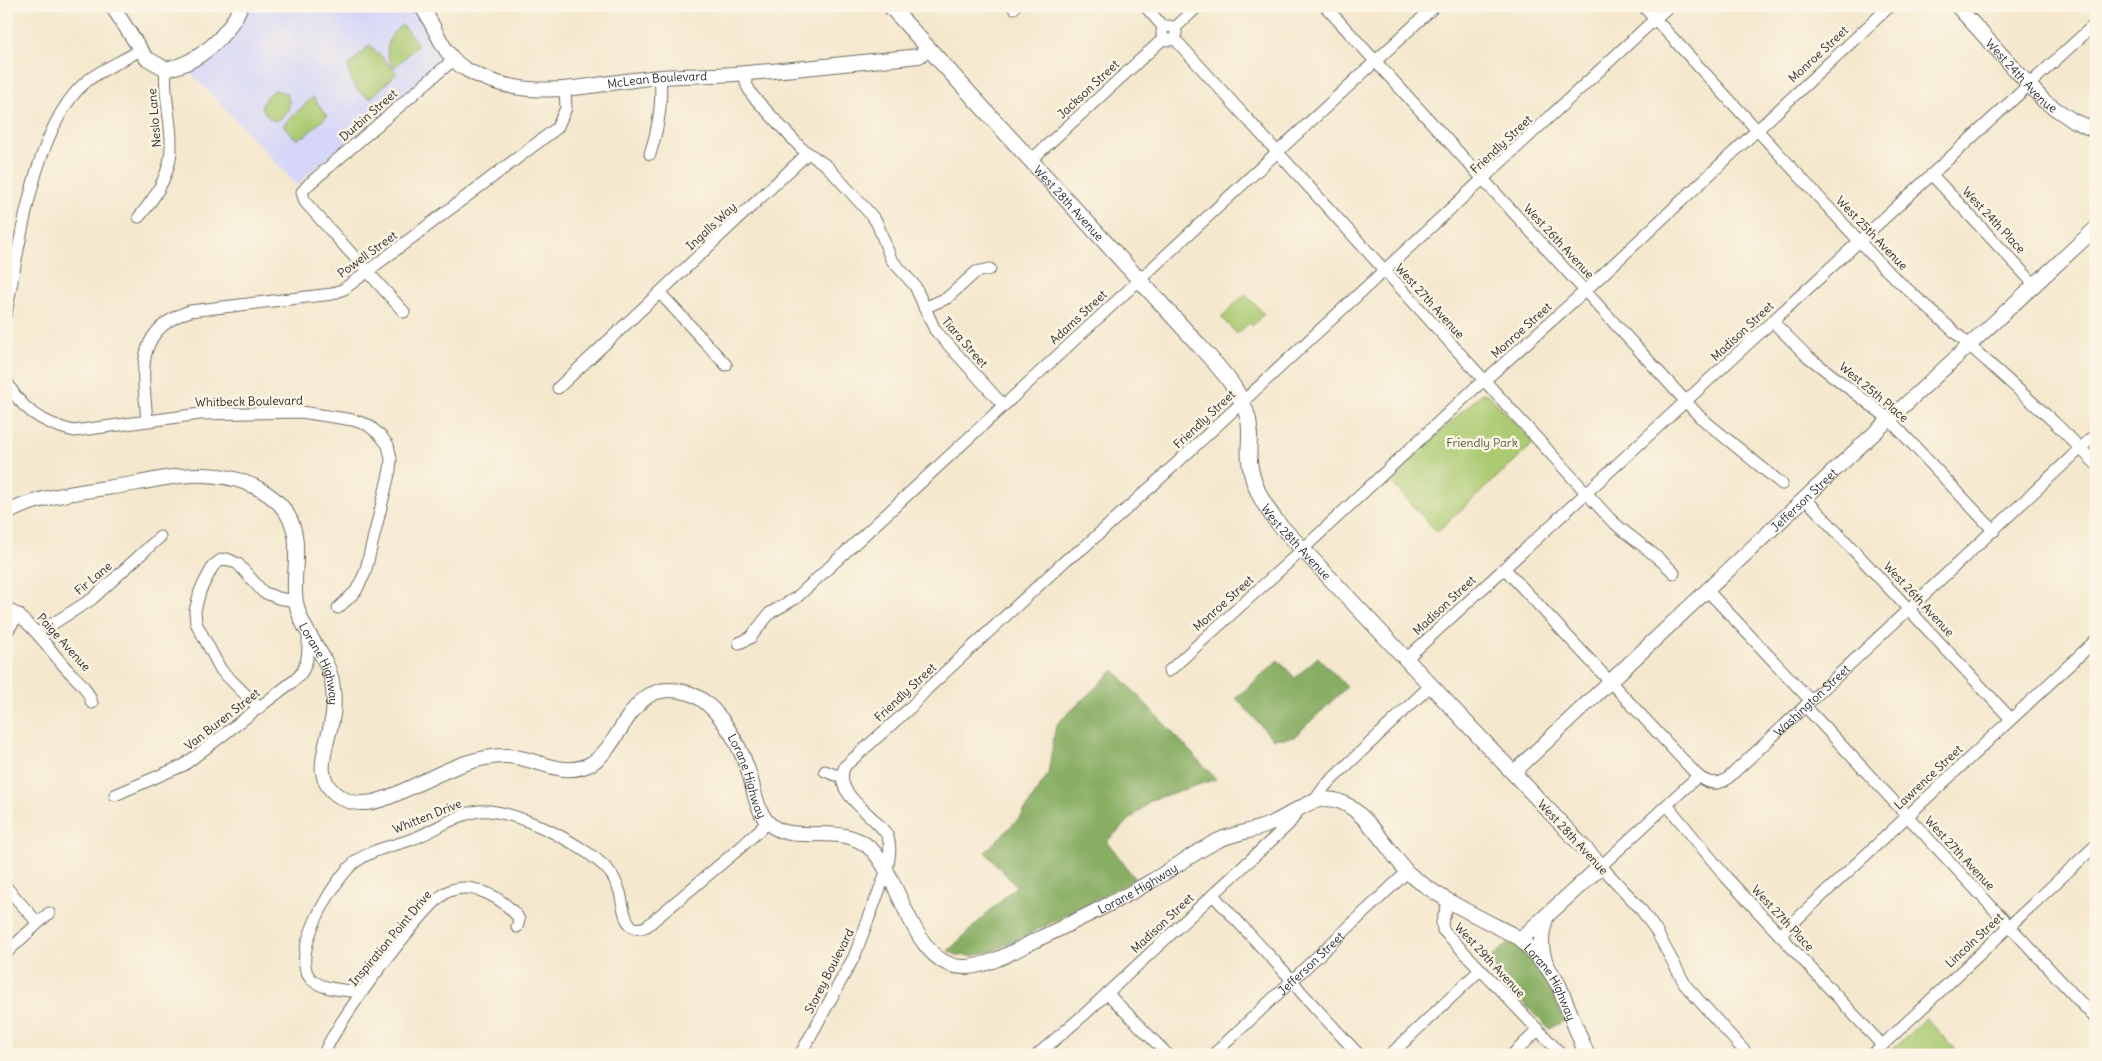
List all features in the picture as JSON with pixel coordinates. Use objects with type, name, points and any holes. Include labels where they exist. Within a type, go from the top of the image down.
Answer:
[{"type":"main road","name":"West 28th Avenue","points":[[890,6],[1139,279],[1238,391],[1249,422],[1250,463],[1257,490],[1271,514],[1601,866]]},
{"type":"main road","points":[[1571,836],[1584,864],[1582,884]]},
{"type":"main road","points":[[1521,939],[1601,866]]},
{"type":"main road","points":[[1546,917],[1541,940],[1542,952],[1548,968]]},
{"type":"main road","name":"Lorane Highway","points":[[1521,939],[1548,968],[1562,991],[1587,1055]]},
{"type":"street","points":[[112,6],[140,50],[152,63],[166,69],[187,64],[204,52],[227,29],[241,6]]},
{"type":"street","name":"McLean Boulevard","points":[[421,6],[441,43],[453,60],[465,69],[486,80],[537,90],[565,90],[660,77],[744,74],[919,56],[928,49]]},
{"type":"street","name":"West 27th Avenue","points":[[1145,6],[1484,381],[1620,528],[1660,558],[1674,573]]},
{"type":"street","name":"Jackson Street","points":[[1031,160],[1198,6]]},
{"type":"street","name":"West 26th Avenue","points":[[1325,6],[1686,401],[1714,430],[1782,484]]},
{"type":"street","name":"Adams Street","points":[[739,643],[750,638],[770,614],[796,598],[1435,6]]},
{"type":"street","name":"West 25th Avenue","points":[[1643,6],[1884,268],[2081,448],[2096,464]]},
{"type":"street","name":"Friendly Street","points":[[842,775],[845,766],[851,759],[910,708],[923,693],[1066,559],[1082,549],[1243,402],[1669,6]]},
{"type":"street","name":"Monroe Street","points":[[1169,671],[1477,386],[1586,290],[1890,6]]},
{"type":"street","name":"West 24th Avenue","points":[[1957,6],[2029,85],[2056,111],[2096,131]]},
{"type":"street","name":"Madison Street","points":[[1406,659],[2096,23]]},
{"type":"street","points":[[6,313],[32,188],[39,162],[58,119],[71,98],[86,82],[140,50]]},
{"type":"street","name":"Durbin Street","points":[[368,272],[305,202],[302,192],[453,60]]},
{"type":"street","name":"Neslo Lane","points":[[139,216],[150,203],[161,184],[172,149],[165,82],[166,69]]},
{"type":"street","points":[[744,74],[749,90],[807,154]]},
{"type":"street","points":[[650,154],[660,114],[662,92],[660,77]]},
{"type":"street","name":"Powell Street","points":[[147,420],[143,373],[144,355],[151,340],[161,327],[176,316],[190,311],[332,294],[344,289],[557,128],[566,108],[565,90]]},
{"type":"street","name":"Ingalls Way","points":[[558,388],[807,154]]},
{"type":"street","name":"Tiara Street","points":[[807,154],[827,166],[875,220],[891,259],[914,284],[932,326],[938,335],[1003,405]]},
{"type":"street","name":"West 24th Place","points":[[1932,175],[2035,285]]},
{"type":"street","name":"Jefferson Street","points":[[1513,773],[1889,419],[2096,228]]},
{"type":"street","points":[[924,308],[948,298],[976,272],[990,270]]},
{"type":"street","points":[[368,272],[404,312]]},
{"type":"street","points":[[660,293],[726,364]]},
{"type":"street","name":"West 25th Place","points":[[1773,322],[1807,356],[1889,419],[1994,531]]},
{"type":"street","name":"Whitbeck Boulevard","points":[[6,380],[11,391],[25,407],[40,419],[56,427],[74,431],[200,414],[300,412],[353,420],[368,425],[388,445],[390,470],[365,573],[356,592],[338,608]]},
{"type":"street","name":"Washington Street","points":[[1698,776],[1712,783],[1724,781],[2096,434]]},
{"type":"street","name":"Lorane Highway","points":[[6,514],[17,507],[41,500],[181,476],[205,475],[240,480],[267,493],[279,504],[291,520],[296,548],[295,601],[299,615],[329,670],[334,699],[334,714],[322,755],[323,773],[331,790],[347,801],[371,803],[453,769],[488,758],[515,757],[562,770],[583,767],[591,764],[606,751],[628,716],[639,703],[650,696],[671,690],[687,692],[696,696],[708,704],[725,724],[746,765],[756,802],[768,822],[782,831],[796,834],[852,836],[865,843],[874,852],[886,870],[919,936],[929,950],[940,960],[951,966],[980,965],[1081,919],[1145,885],[1223,838],[1268,825],[1315,800],[1332,799],[1352,807],[1368,823],[1407,872],[1425,886],[1521,939]]},
{"type":"street","name":"West 26th Avenue","points":[[1805,498],[2011,719]]},
{"type":"street","name":"Fir Lane","points":[[38,633],[92,599],[160,537]]},
{"type":"street","points":[[259,708],[219,668],[194,619],[200,591],[216,563],[224,558],[238,564],[263,592],[278,598],[295,601]]},
{"type":"street","points":[[1504,568],[1698,776],[1601,866]]},
{"type":"street","name":"West 27th Avenue","points":[[1707,590],[1906,816],[2096,1019]]},
{"type":"street","name":"Paige Avenue","points":[[6,606],[19,614],[38,633],[65,668],[85,686],[92,703]]},
{"type":"street","points":[[6,632],[19,614]]},
{"type":"street","name":"Van Buren Street","points":[[115,795],[184,765],[296,679],[302,672],[308,655],[308,632]]},
{"type":"street","name":"Lawrence Street","points":[[1780,935],[2096,640]]},
{"type":"street","points":[[1315,800],[1325,786],[1431,686]]},
{"type":"street","points":[[825,771],[835,775],[842,775],[843,784],[849,794],[887,836],[889,856],[886,870]]},
{"type":"street","name":"West 27th Place","points":[[1667,805],[1726,877],[1882,1045]]},
{"type":"street","name":"Madison Street","points":[[1037,1055],[1107,993],[1289,824],[1300,808]]},
{"type":"street","name":"Whitten Drive","points":[[362,992],[319,984],[313,981],[305,966],[308,943],[328,894],[346,870],[371,852],[411,840],[451,821],[478,811],[496,811],[553,832],[573,842],[606,868],[618,886],[625,917],[634,928],[644,928],[740,848],[768,822]]},
{"type":"street","name":"Lincoln Street","points":[[1872,1055],[2096,845]]},
{"type":"street","name":"West 28th Avenue","points":[[1601,866],[1640,908],[1655,929],[1686,986],[1748,1055]]},
{"type":"street","name":"Storey Boulevard","points":[[800,1055],[854,957],[886,870]]},
{"type":"street","name":"Jefferson Street","points":[[1213,1055],[1407,872]]},
{"type":"street","points":[[6,888],[37,922]]},
{"type":"street","name":"Inspiration Point Drive","points":[[324,1055],[328,1042],[362,992],[399,945],[447,892],[464,888],[494,896],[517,916],[519,920],[517,928]]},
{"type":"street","points":[[1213,895],[1359,1055]]},
{"type":"street","name":"West 29th Avenue","points":[[1449,900],[1442,922],[1443,930],[1562,1055]]},
{"type":"street","points":[[6,953],[48,913]]},
{"type":"street","points":[[1390,1055],[1480,970]]},
{"type":"street","points":[[1107,993],[1168,1055]]},
{"type":"street","points":[[1512,1055],[1538,1030]]},
{"type":"shaded area","points":[[247,6],[414,6],[443,56],[443,60],[303,179],[298,186],[190,72],[221,44]]},
{"type":"green space","points":[[402,25],[416,41],[416,47],[394,68],[388,56],[388,45],[393,34]]},
{"type":"green space","points":[[370,45],[397,73],[371,98],[361,93],[354,86],[348,66]]},
{"type":"green space","points":[[274,90],[286,93],[289,101],[286,113],[276,121],[269,118],[261,107],[266,97]]},
{"type":"green space","points":[[313,97],[327,116],[305,136],[303,135],[297,140],[283,125]]},
{"type":"green space","points":[[1245,294],[1264,314],[1252,326],[1249,323],[1237,334],[1221,317]]},
{"type":"green space","name":"Friendly Park","points":[[1482,393],[1489,395],[1534,443],[1437,532],[1389,480]]},
{"type":"green space","points":[[1318,657],[1347,687],[1294,737],[1273,739],[1236,698],[1278,660],[1295,678]]},
{"type":"green space","points":[[1114,670],[1216,779],[1151,800],[1107,841],[1135,879],[1072,913],[993,951],[972,956],[957,955],[948,951],[1016,886],[985,852],[1022,815],[1048,774],[1056,725]]},
{"type":"green space","points":[[1510,941],[1533,959],[1546,976],[1564,1021],[1549,1029],[1484,964]]},
{"type":"green space","points":[[1926,1018],[1960,1055],[1886,1055]]}]
